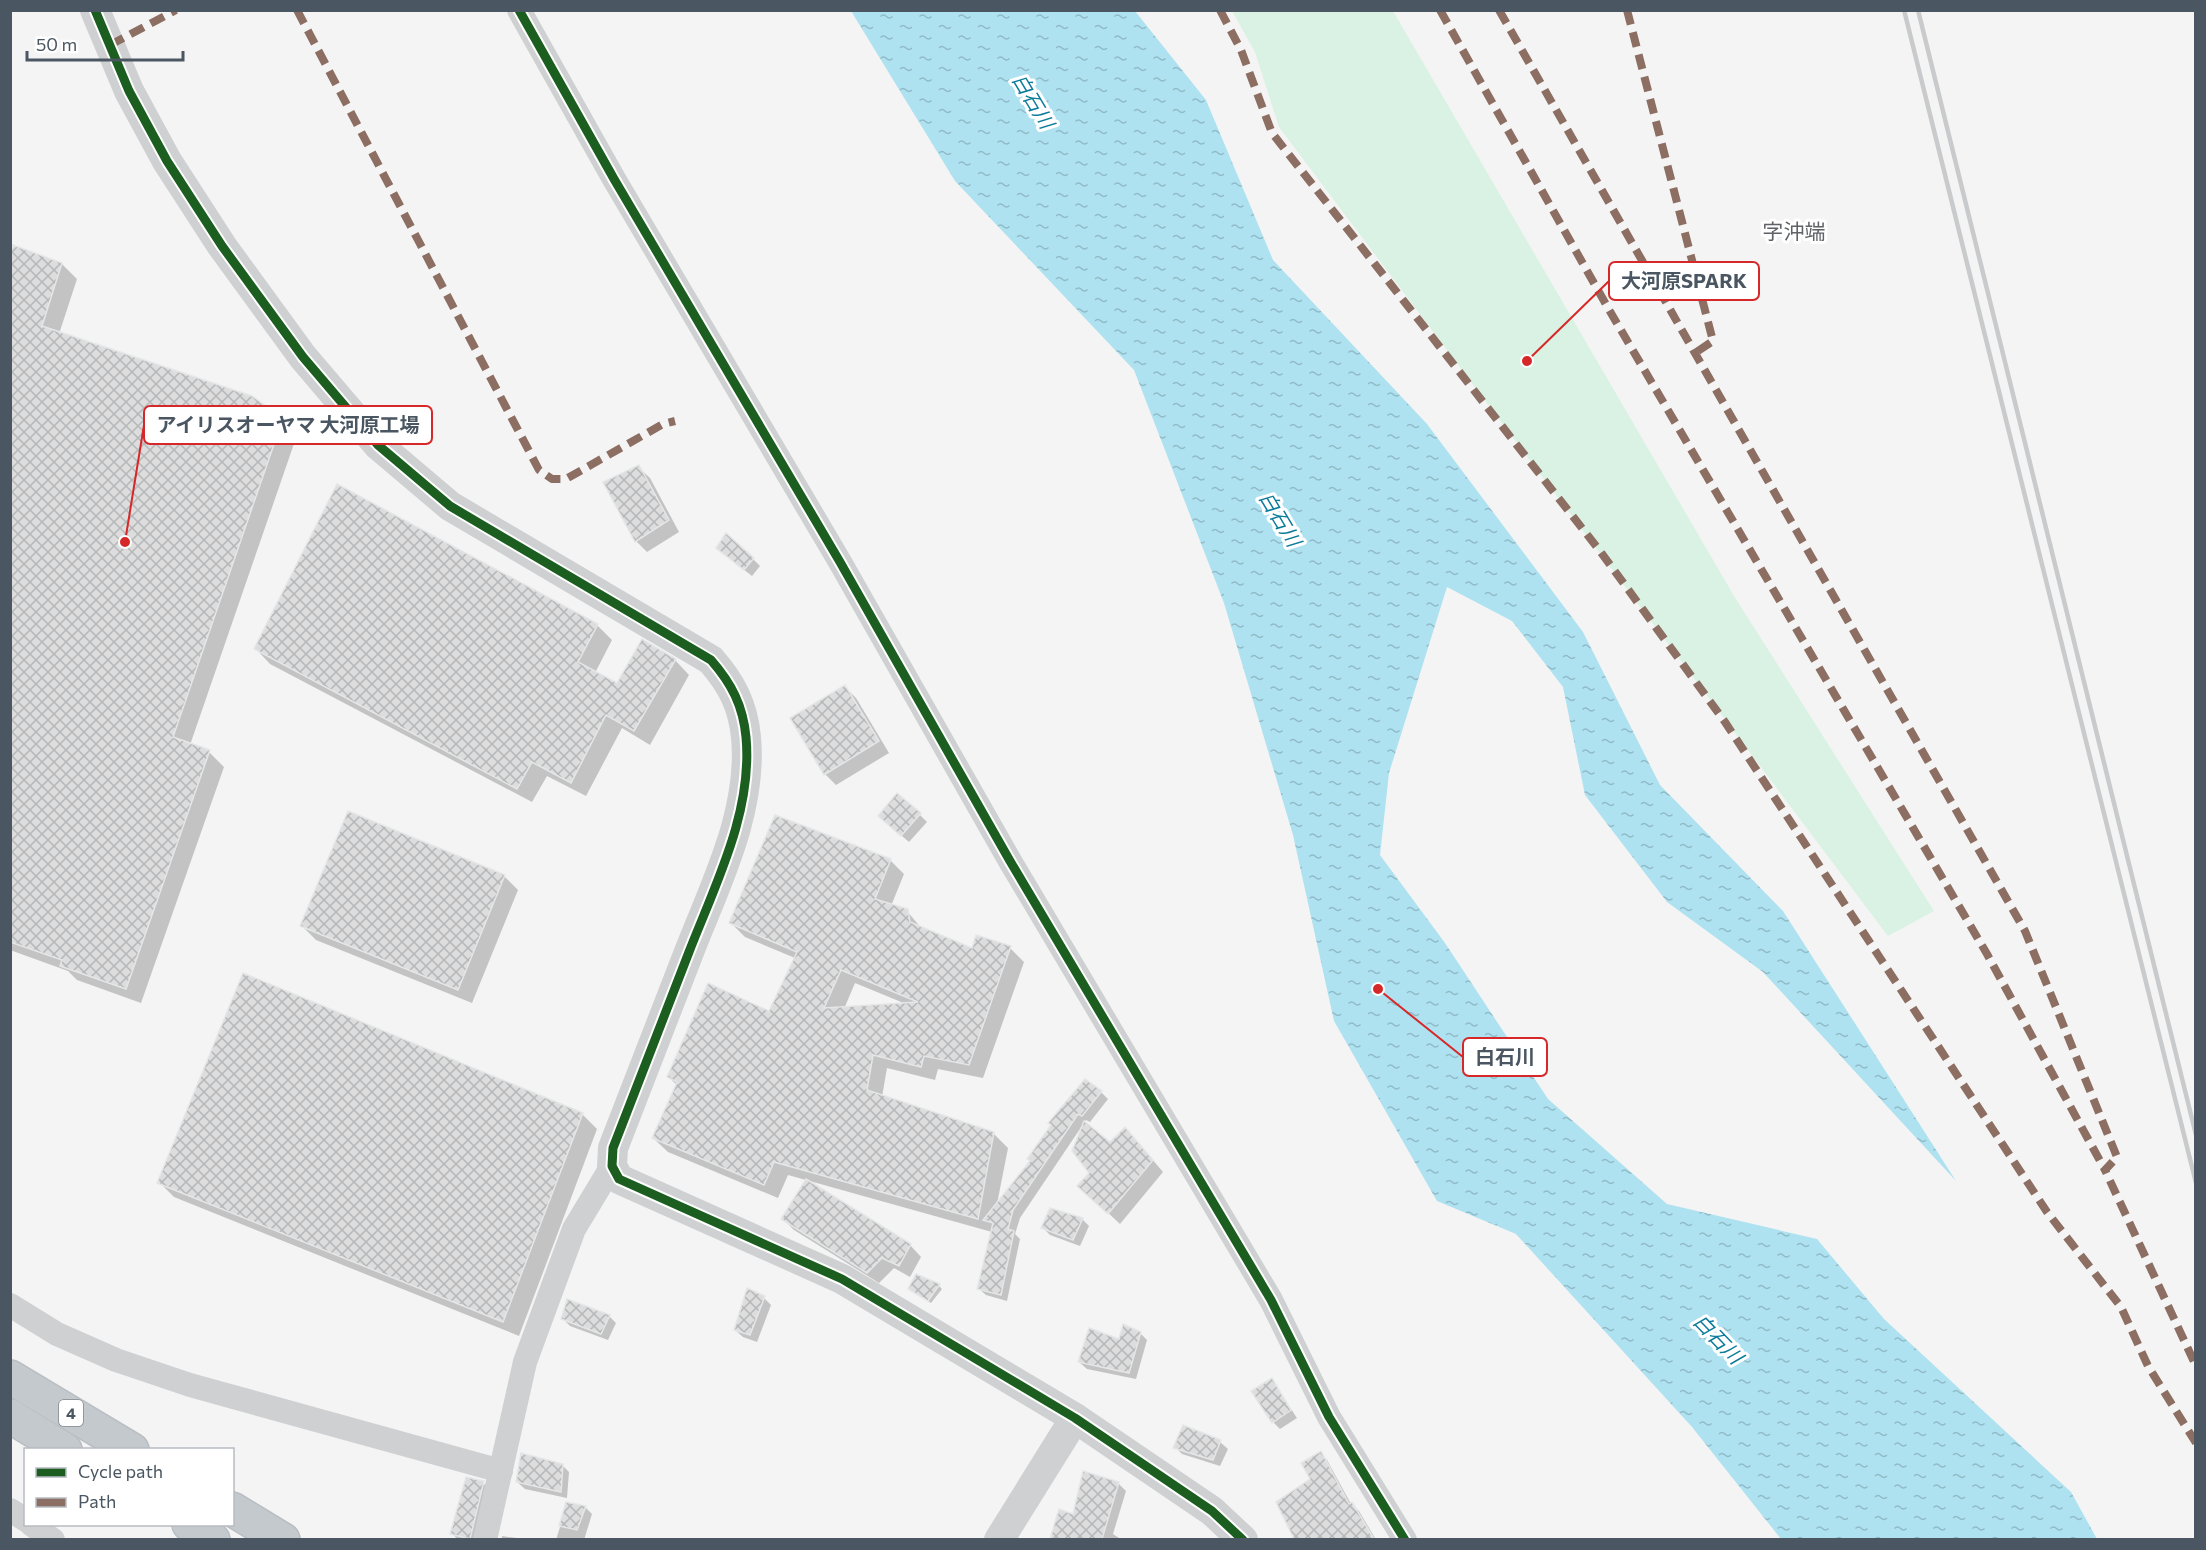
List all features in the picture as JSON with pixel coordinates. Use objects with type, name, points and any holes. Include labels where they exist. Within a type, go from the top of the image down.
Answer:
[{"type":"highway","name":"4","points":[[10,1377],[130,1448]]},
{"type":"highway","name":"4","points":[[10,1416],[64,1448]]},
{"type":"highway","points":[[234,1510],[283,1539]]},
{"type":"highway","points":[[192,1526],[213,1539]]},
{"type":"street","points":[[95,10],[134,101],[167,161],[222,246],[303,357],[378,445],[450,506],[711,660],[730,682],[740,703],[746,738],[746,775],[734,837],[613,1148],[612,1166],[574,1229],[525,1362],[485,1539]]},
{"type":"street","points":[[519,10],[609,170],[840,562],[1010,861],[1271,1300],[1329,1417],[1405,1539]]},
{"type":"street","points":[[612,1166],[619,1179],[842,1279],[1074,1418],[1212,1511],[1243,1539]]},
{"type":"street","points":[[10,1305],[57,1334],[116,1360],[190,1385],[501,1471]]},
{"type":"street","points":[[999,1539],[1074,1418]]},
{"type":"street","points":[[10,1510],[24,1519]]},
{"type":"street","points":[[35,1526],[53,1539]]},
{"type":"green space","points":[[1232,11],[1393,11],[1734,596],[1934,911],[1888,936],[1279,127],[1255,52]]},
{"type":"water","points":[[851,11],[1135,11],[1206,100],[1273,260],[1427,424],[1583,632],[1660,785],[1783,911],[1956,1181],[1763,972],[1667,902],[1585,795],[1563,687],[1512,621],[1447,587],[1389,773],[1380,855],[1445,943],[1548,1099],[1667,1204],[1817,1239],[1884,1319],[2071,1492],[2097,1539],[1781,1539],[1692,1427],[1516,1234],[1437,1201],[1334,1021],[1293,835],[1224,603],[1134,370],[955,181]]},
{"type":"building","points":[[13,245],[62,263],[42,326],[252,396],[283,418],[173,737],[210,750],[126,989],[60,966],[62,960],[10,942],[10,254]]},
{"type":"building","points":[[639,465],[669,520],[635,542],[603,482]]},
{"type":"building","points":[[337,484],[598,624],[578,662],[617,683],[642,639],[676,659],[634,731],[606,715],[571,783],[532,762],[517,789],[254,649]]},
{"type":"building","points":[[726,533],[754,558],[744,570],[716,548]]},
{"type":"building","points":[[845,685],[879,741],[824,775],[790,718]]},
{"type":"building","points":[[897,793],[921,813],[901,836],[878,816]]},
{"type":"building","points":[[348,811],[505,875],[458,990],[300,926]]},
{"type":"building","points":[[775,815],[891,859],[875,899],[908,909],[910,922],[972,948],[976,935],[1011,946],[969,1065],[924,1056],[921,1067],[873,1055],[867,1090],[994,1132],[978,1219],[774,1162],[764,1185],[652,1138],[677,1082],[667,1077],[708,983],[769,1011],[797,952],[729,923]],"holes":[[[841,970],[918,1002],[824,1008]]]},
{"type":"building","points":[[243,973],[583,1113],[503,1322],[157,1183]]},
{"type":"building","points":[[1085,1079],[1102,1091],[1082,1116],[1078,1114],[1013,1210],[1008,1229],[1014,1231],[1001,1295],[977,1289],[993,1223],[983,1220],[1030,1161],[1027,1159],[1051,1125],[1048,1123]]},
{"type":"building","points":[[1084,1121],[1110,1142],[1125,1127],[1153,1160],[1108,1214],[1077,1186],[1089,1173],[1072,1151]]},
{"type":"building","points":[[806,1179],[911,1244],[899,1266],[882,1258],[867,1273],[781,1219]]},
{"type":"building","points":[[1050,1208],[1083,1218],[1073,1240],[1041,1228]]},
{"type":"building","points":[[916,1274],[940,1284],[928,1301],[908,1289]]},
{"type":"building","points":[[747,1288],[765,1296],[750,1335],[734,1330]]},
{"type":"building","points":[[567,1299],[610,1315],[601,1334],[561,1319]]},
{"type":"building","points":[[1123,1324],[1141,1332],[1129,1373],[1078,1362],[1089,1328],[1119,1339]]},
{"type":"building","points":[[1272,1378],[1291,1410],[1272,1423],[1251,1391]]},
{"type":"building","points":[[1183,1425],[1221,1440],[1213,1460],[1173,1448]]},
{"type":"building","points":[[1321,1451],[1349,1504],[1352,1502],[1374,1539],[1294,1539],[1276,1502],[1310,1479],[1301,1463]]},
{"type":"building","points":[[521,1453],[563,1464],[561,1492],[516,1482]]},
{"type":"building","points":[[1083,1471],[1119,1482],[1102,1539],[1050,1539],[1059,1509],[1073,1514]]},
{"type":"building","points":[[466,1477],[484,1481],[470,1539],[450,1534]]},
{"type":"building","points":[[566,1502],[586,1506],[577,1530],[559,1526]]},
{"type":"railway","points":[[1904,10],[2196,1183]]},
{"type":"railway","points":[[1918,10],[2196,1135]]},
{"type":"marked path","points":[[110,45],[176,10]]},
{"type":"marked path","points":[[297,10],[539,470],[552,479],[566,479],[663,424],[675,421]]},
{"type":"marked path","points":[[1220,10],[1241,50],[1272,133],[1600,551],[1725,722],[2047,1212],[2121,1307],[2148,1366],[2196,1443]]},
{"type":"marked path","points":[[1440,10],[1608,308],[1987,954],[2105,1170]]},
{"type":"marked path","points":[[1499,10],[2025,931],[2117,1157],[2105,1170],[2196,1366]]},
{"type":"marked path","points":[[1627,10],[1713,341],[1695,353]]},
{"type":"cycle path","points":[[95,10],[129,91],[167,161],[222,246],[303,357],[378,445],[450,506],[711,660],[735,696],[742,715],[746,737],[747,765],[738,820],[730,848],[613,1148],[612,1166],[619,1179],[842,1279],[1075,1418],[1212,1511],[1243,1540]]},
{"type":"cycle path","points":[[519,10],[614,179],[840,562],[1010,861],[1271,1300],[1329,1417],[1405,1540]]},
{"type":"place","name":"大河原SPARK","points":[[1527,361]]},
{"type":"place","name":"アイリスオーヤマ 大河原工場","points":[[125,542]]},
{"type":"place","name":"白石川","points":[[1378,989]]},
{"type":"district","name":"字沖端","points":[[1794,232]]}]
